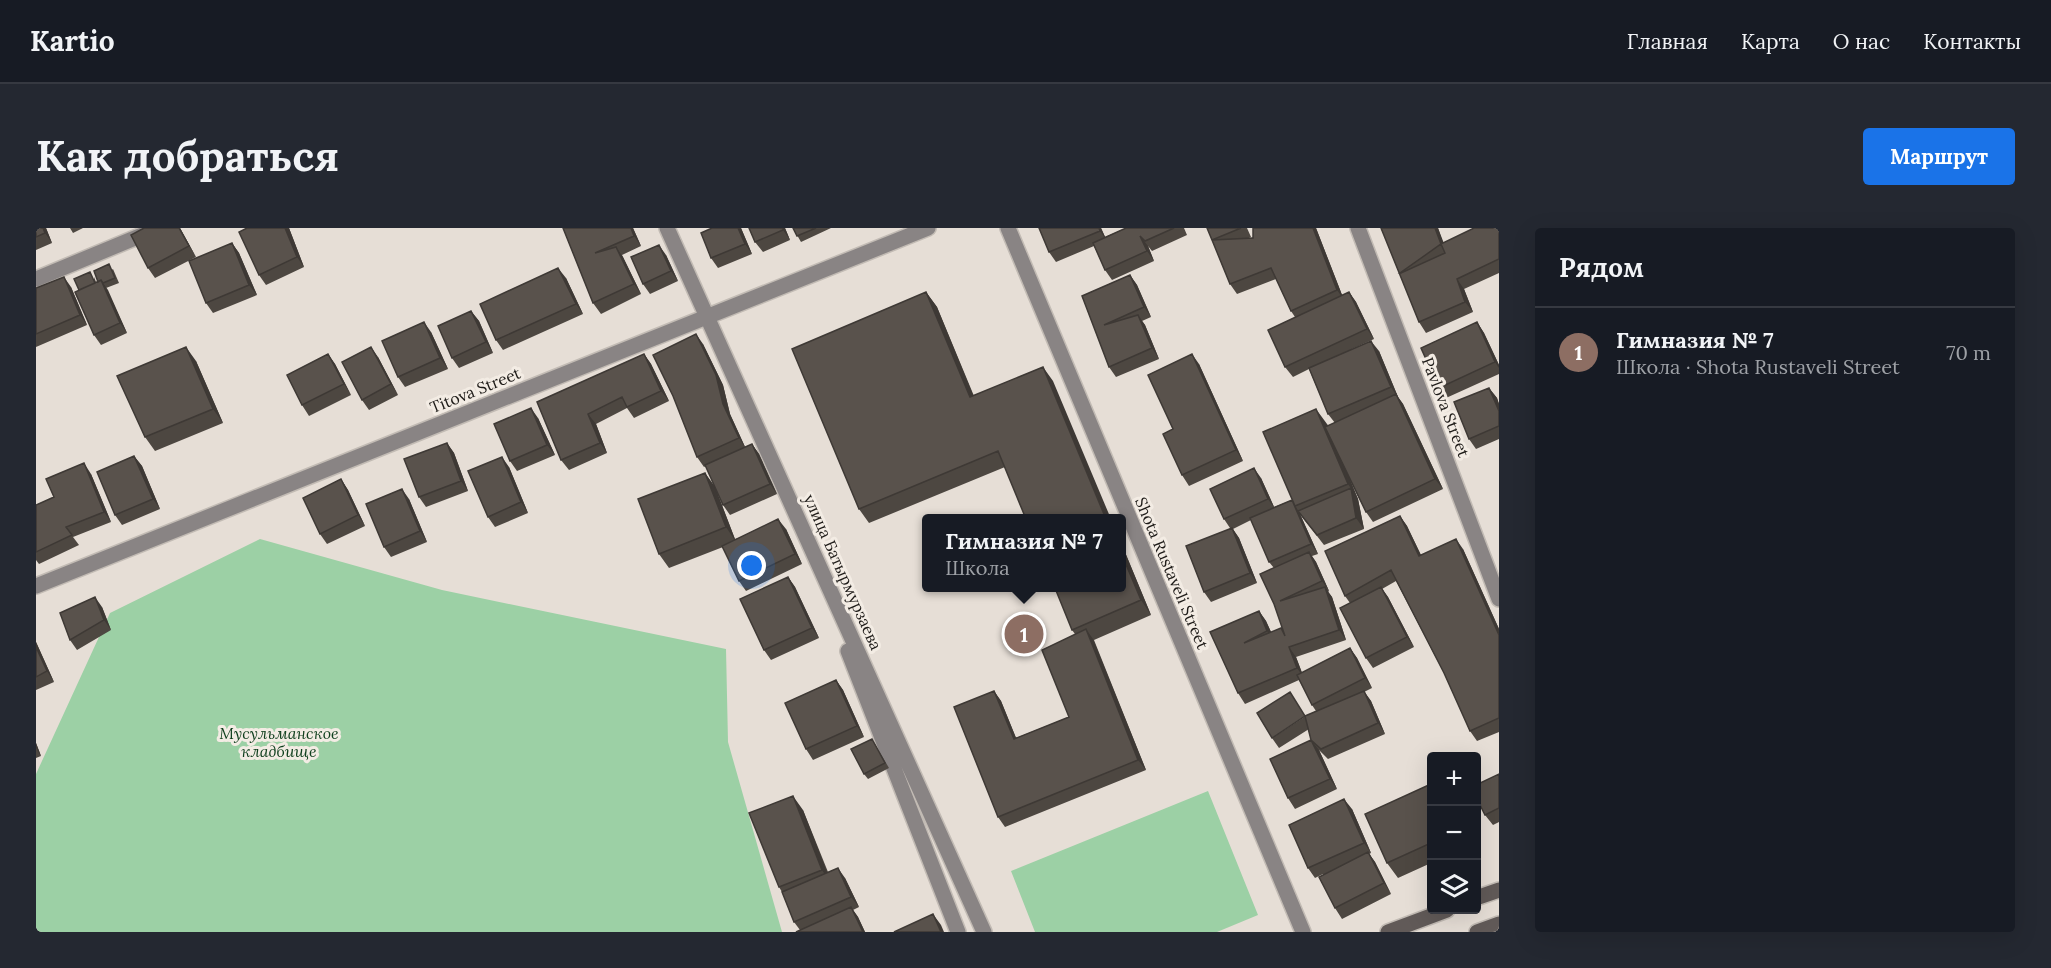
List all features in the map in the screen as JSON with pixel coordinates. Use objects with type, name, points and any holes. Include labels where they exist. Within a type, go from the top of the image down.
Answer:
[{"type":"main road","points":[[1481,896],[1499,890]]},
{"type":"main road","points":[[1388,932],[1434,914]]},
{"type":"main road","points":[[1477,932],[1499,924]]},
{"type":"street","points":[[36,279],[159,228]]},
{"type":"street","name":"улица Батырмурзаева","points":[[665,228],[984,932]]},
{"type":"street","name":"Titova Street","points":[[36,586],[928,228]]},
{"type":"street","name":"Shota Rustaveli Street","points":[[1008,228],[1303,932]]},
{"type":"street","name":"Pavlova Street","points":[[1358,228],[1499,598]]},
{"type":"street","name":"улица Батырмурзаева","points":[[707,317],[823,588],[958,932]]},
{"type":"green space","name":"Мусульманское кладбище","points":[[260,539],[442,590],[726,649],[728,742],[782,932],[36,932],[36,774],[110,613]]},
{"type":"green space","points":[[1208,791],[1258,915],[1217,932],[1035,932],[1011,871]]},
{"type":"building","points":[[36,228],[43,228],[45,233],[36,237]]},
{"type":"building","points":[[144,228],[179,228],[189,246],[148,268],[131,235]]},
{"type":"building","points":[[247,228],[285,228],[297,257],[259,275],[239,232]]},
{"type":"building","points":[[563,228],[631,228],[634,236],[595,253],[616,247],[634,284],[593,303]]},
{"type":"building","points":[[712,228],[738,228],[745,244],[711,258],[701,233]]},
{"type":"building","points":[[749,228],[783,228],[783,230],[755,242]]},
{"type":"building","points":[[793,228],[816,228],[797,236]]},
{"type":"building","points":[[1039,228],[1099,228],[1100,231],[1049,252]]},
{"type":"building","points":[[1126,228],[1174,228],[1145,241],[1140,236],[1147,251],[1105,270],[1093,243]]},
{"type":"building","points":[[1207,228],[1241,228],[1212,240]]},
{"type":"building","points":[[1253,228],[1313,228],[1337,290],[1291,311],[1271,268],[1230,284],[1212,240],[1253,238]]},
{"type":"building","points":[[1381,228],[1435,228],[1441,244],[1474,228],[1499,228],[1499,259],[1457,279],[1465,302],[1419,322]],"holes":[[[1441,244],[1445,253],[1401,273],[1400,273]]]},
{"type":"building","points":[[232,243],[249,285],[206,303],[189,261]]},
{"type":"building","points":[[659,245],[671,271],[643,284],[631,257]]},
{"type":"building","points":[[109,264],[115,278],[103,283],[101,280],[98,282],[94,271]]},
{"type":"building","points":[[558,268],[576,304],[496,340],[480,304]]},
{"type":"building","points":[[90,272],[95,283],[79,290],[74,279]]},
{"type":"building","points":[[1130,275],[1144,307],[1104,325],[1138,315],[1152,348],[1109,367],[1082,296]]},
{"type":"building","points":[[64,277],[80,315],[36,334],[36,288]]},
{"type":"building","points":[[101,280],[120,323],[94,335],[75,292]]},
{"type":"building","points":[[926,292],[970,397],[1043,367],[1104,514],[1024,514],[998,451],[859,509],[792,349]]},
{"type":"building","points":[[1349,292],[1367,329],[1285,367],[1268,330]]},
{"type":"building","points":[[471,311],[486,342],[452,358],[438,326]]},
{"type":"building","points":[[424,322],[440,358],[398,377],[382,341]]},
{"type":"building","points":[[1477,322],[1495,362],[1439,388],[1421,348]]},
{"type":"building","points":[[696,334],[716,375],[723,404],[739,438],[697,457],[673,396],[653,355]]},
{"type":"building","points":[[1371,341],[1391,387],[1328,414],[1309,368]]},
{"type":"building","points":[[186,347],[213,409],[145,437],[117,376]]},
{"type":"building","points":[[371,347],[391,384],[362,400],[342,362]]},
{"type":"building","points":[[328,354],[344,384],[302,405],[287,375]]},
{"type":"building","points":[[644,354],[661,391],[627,407],[622,397],[588,414],[600,443],[561,460],[537,402]]},
{"type":"building","points":[[1192,354],[1236,450],[1182,475],[1163,434],[1173,429],[1148,375]]},
{"type":"building","points":[[1489,388],[1499,411],[1499,426],[1469,439],[1454,402]]},
{"type":"building","points":[[1396,394],[1435,479],[1366,512],[1325,427]]},
{"type":"building","points":[[531,408],[547,445],[510,461],[494,424]]},
{"type":"building","points":[[1316,409],[1348,484],[1295,506],[1263,432]]},
{"type":"building","points":[[447,443],[461,481],[419,497],[404,459]]},
{"type":"building","points":[[752,444],[770,484],[723,505],[705,465]]},
{"type":"building","points":[[134,456],[153,499],[115,515],[97,472]]},
{"type":"building","points":[[502,457],[521,502],[488,517],[468,471]]},
{"type":"building","points":[[84,463],[104,512],[66,527],[72,535],[36,552],[36,505],[54,497],[46,479]]},
{"type":"building","points":[[1254,468],[1268,499],[1224,519],[1210,489]]},
{"type":"building","points":[[705,473],[726,527],[659,554],[638,499]]},
{"type":"building","points":[[341,479],[358,515],[320,534],[303,498]]},
{"type":"building","points":[[1351,488],[1356,518],[1317,535],[1298,511]]},
{"type":"building","points":[[402,489],[420,531],[384,547],[366,504]]},
{"type":"building","points":[[1292,500],[1311,544],[1269,562],[1250,518]]},
{"type":"building","points":[[1400,516],[1419,556],[1456,539],[1499,635],[1499,718],[1470,731],[1444,673],[1391,570],[1345,596],[1325,551]]},
{"type":"building","points":[[778,519],[795,554],[739,581],[722,546]]},
{"type":"building","points":[[1232,528],[1250,573],[1204,592],[1186,546]]},
{"type":"building","points":[[1309,552],[1322,581],[1280,601],[1325,587],[1339,630],[1289,647],[1297,668],[1238,693],[1210,632],[1259,611],[1267,631],[1244,643],[1281,628],[1285,636],[1260,574]]},
{"type":"building","points":[[1126,564],[1141,600],[1072,630],[1057,592],[1126,592]]},
{"type":"building","points":[[788,577],[812,628],[764,650],[740,599]]},
{"type":"building","points":[[1381,587],[1407,637],[1366,658],[1340,608]]},
{"type":"building","points":[[95,597],[104,620],[70,640],[60,613]]},
{"type":"building","points":[[1086,629],[1138,760],[998,817],[954,707],[994,691],[1014,739],[1069,717],[1042,650]]},
{"type":"building","points":[[36,647],[47,671],[36,677]]},
{"type":"building","points":[[1350,648],[1365,678],[1312,705],[1297,675]]},
{"type":"building","points":[[836,680],[857,726],[806,749],[785,703]]},
{"type":"building","points":[[1364,691],[1378,723],[1321,749],[1311,740],[1305,716]]},
{"type":"building","points":[[1290,692],[1305,716],[1272,738],[1257,713]]},
{"type":"building","points":[[872,739],[885,763],[864,774],[851,749]]},
{"type":"building","points":[[1311,740],[1330,779],[1288,798],[1270,759]]},
{"type":"building","points":[[1499,774],[1499,808],[1485,815],[1481,807],[1481,783]]},
{"type":"building","points":[[1427,786],[1427,845],[1387,863],[1365,814]]},
{"type":"building","points":[[793,796],[822,870],[779,887],[749,813]]},
{"type":"building","points":[[1344,799],[1364,843],[1308,868],[1289,825]]},
{"type":"building","points":[[1368,852],[1384,883],[1335,908],[1319,877]]},
{"type":"building","points":[[838,868],[851,897],[794,922],[782,892]]},
{"type":"building","points":[[851,907],[863,932],[796,932]]},
{"type":"building","points":[[933,914],[941,932],[894,932]]},
{"type":"place","name":"Гимназия № 7","points":[[1024,634]]}]
